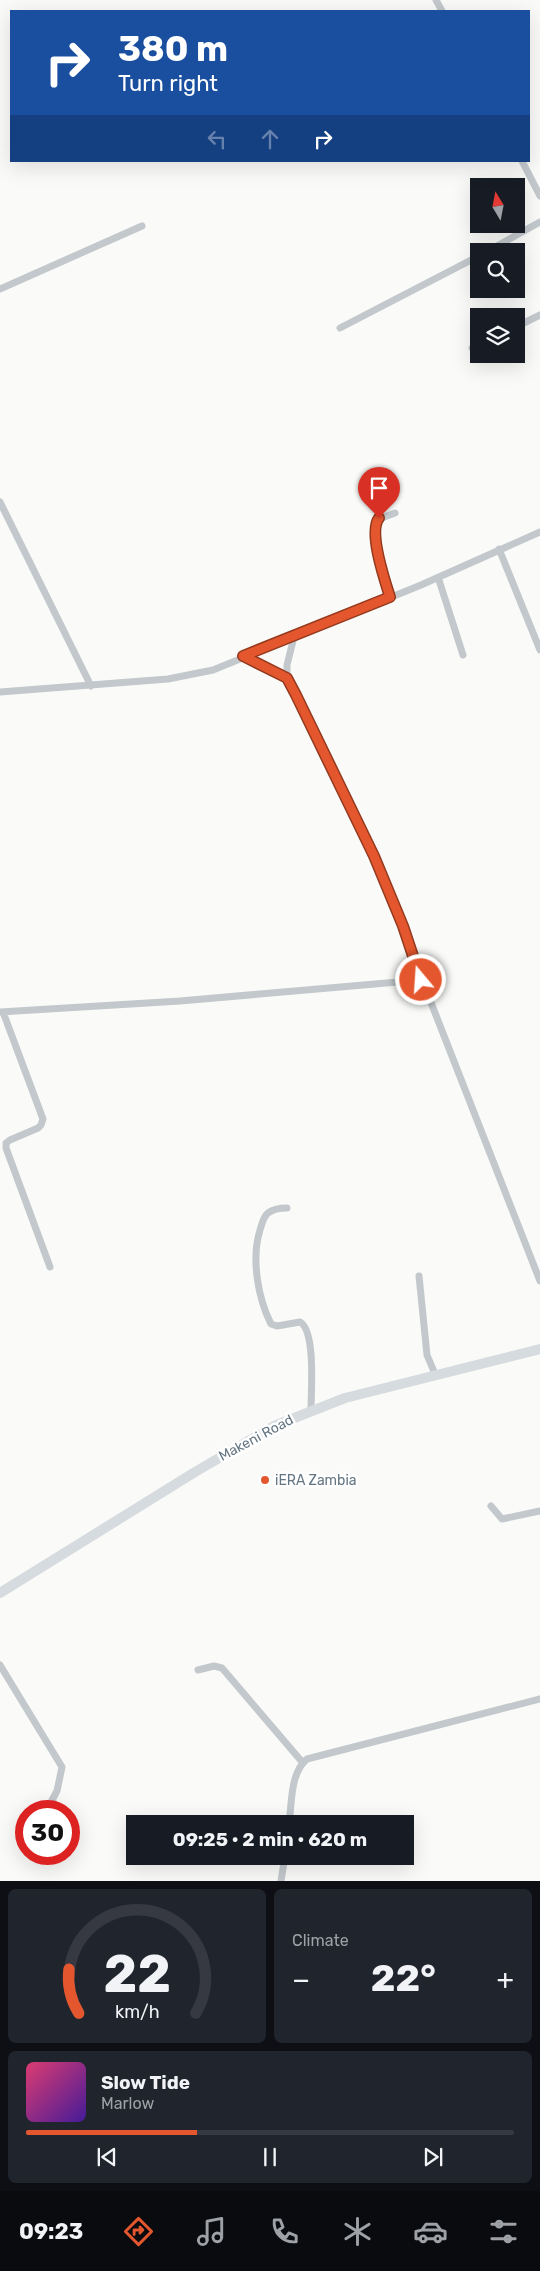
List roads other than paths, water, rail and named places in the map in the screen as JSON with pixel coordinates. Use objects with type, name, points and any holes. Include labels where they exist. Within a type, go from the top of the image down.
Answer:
[{"type":"main road","name":"Makeni Road","points":[[0,1593],[234,1448],[274,1426],[353,1395],[540,1348]]},
{"type":"street","points":[[523,162],[540,196]]},
{"type":"street","points":[[502,243],[540,222]]},
{"type":"street","points":[[0,289],[142,226]]},
{"type":"street","points":[[340,328],[470,261]]},
{"type":"street","points":[[525,322],[540,315]]},
{"type":"street","points":[[0,502],[91,686]]},
{"type":"street","points":[[390,597],[377,549],[375,526],[379,518],[396,513]]},
{"type":"street","points":[[0,692],[168,679],[203,673],[438,577],[540,532]]},
{"type":"street","points":[[499,549],[540,650]]},
{"type":"street","points":[[438,577],[463,655]]},
{"type":"street","points":[[294,637],[287,665],[287,678],[374,856],[403,926],[421,980],[540,1281]]},
{"type":"street","points":[[243,656],[287,678]]},
{"type":"street","points":[[50,1267],[6,1148],[6,1143],[10,1140],[38,1128],[41,1125],[42,1119],[2,1012],[180,1001],[421,980]]},
{"type":"street","points":[[287,1208],[273,1210],[264,1218],[257,1240],[255,1264],[271,1324],[277,1326],[300,1322],[308,1333],[311,1347],[311,1410]]},
{"type":"street","points":[[419,1276],[427,1355],[435,1374]]},
{"type":"street","points":[[491,1506],[499,1516],[506,1519],[540,1511]]},
{"type":"street","points":[[0,1665],[61,1762],[63,1772],[53,1800]]},
{"type":"street","points":[[198,1670],[214,1666],[222,1668],[303,1763]]},
{"type":"street","points":[[290,1815],[296,1776],[303,1763],[313,1757],[540,1699]]},
{"type":"street","points":[[281,1881],[284,1865]]},
{"type":"place","name":"iERA Zambia","points":[[265,1480]]}]
